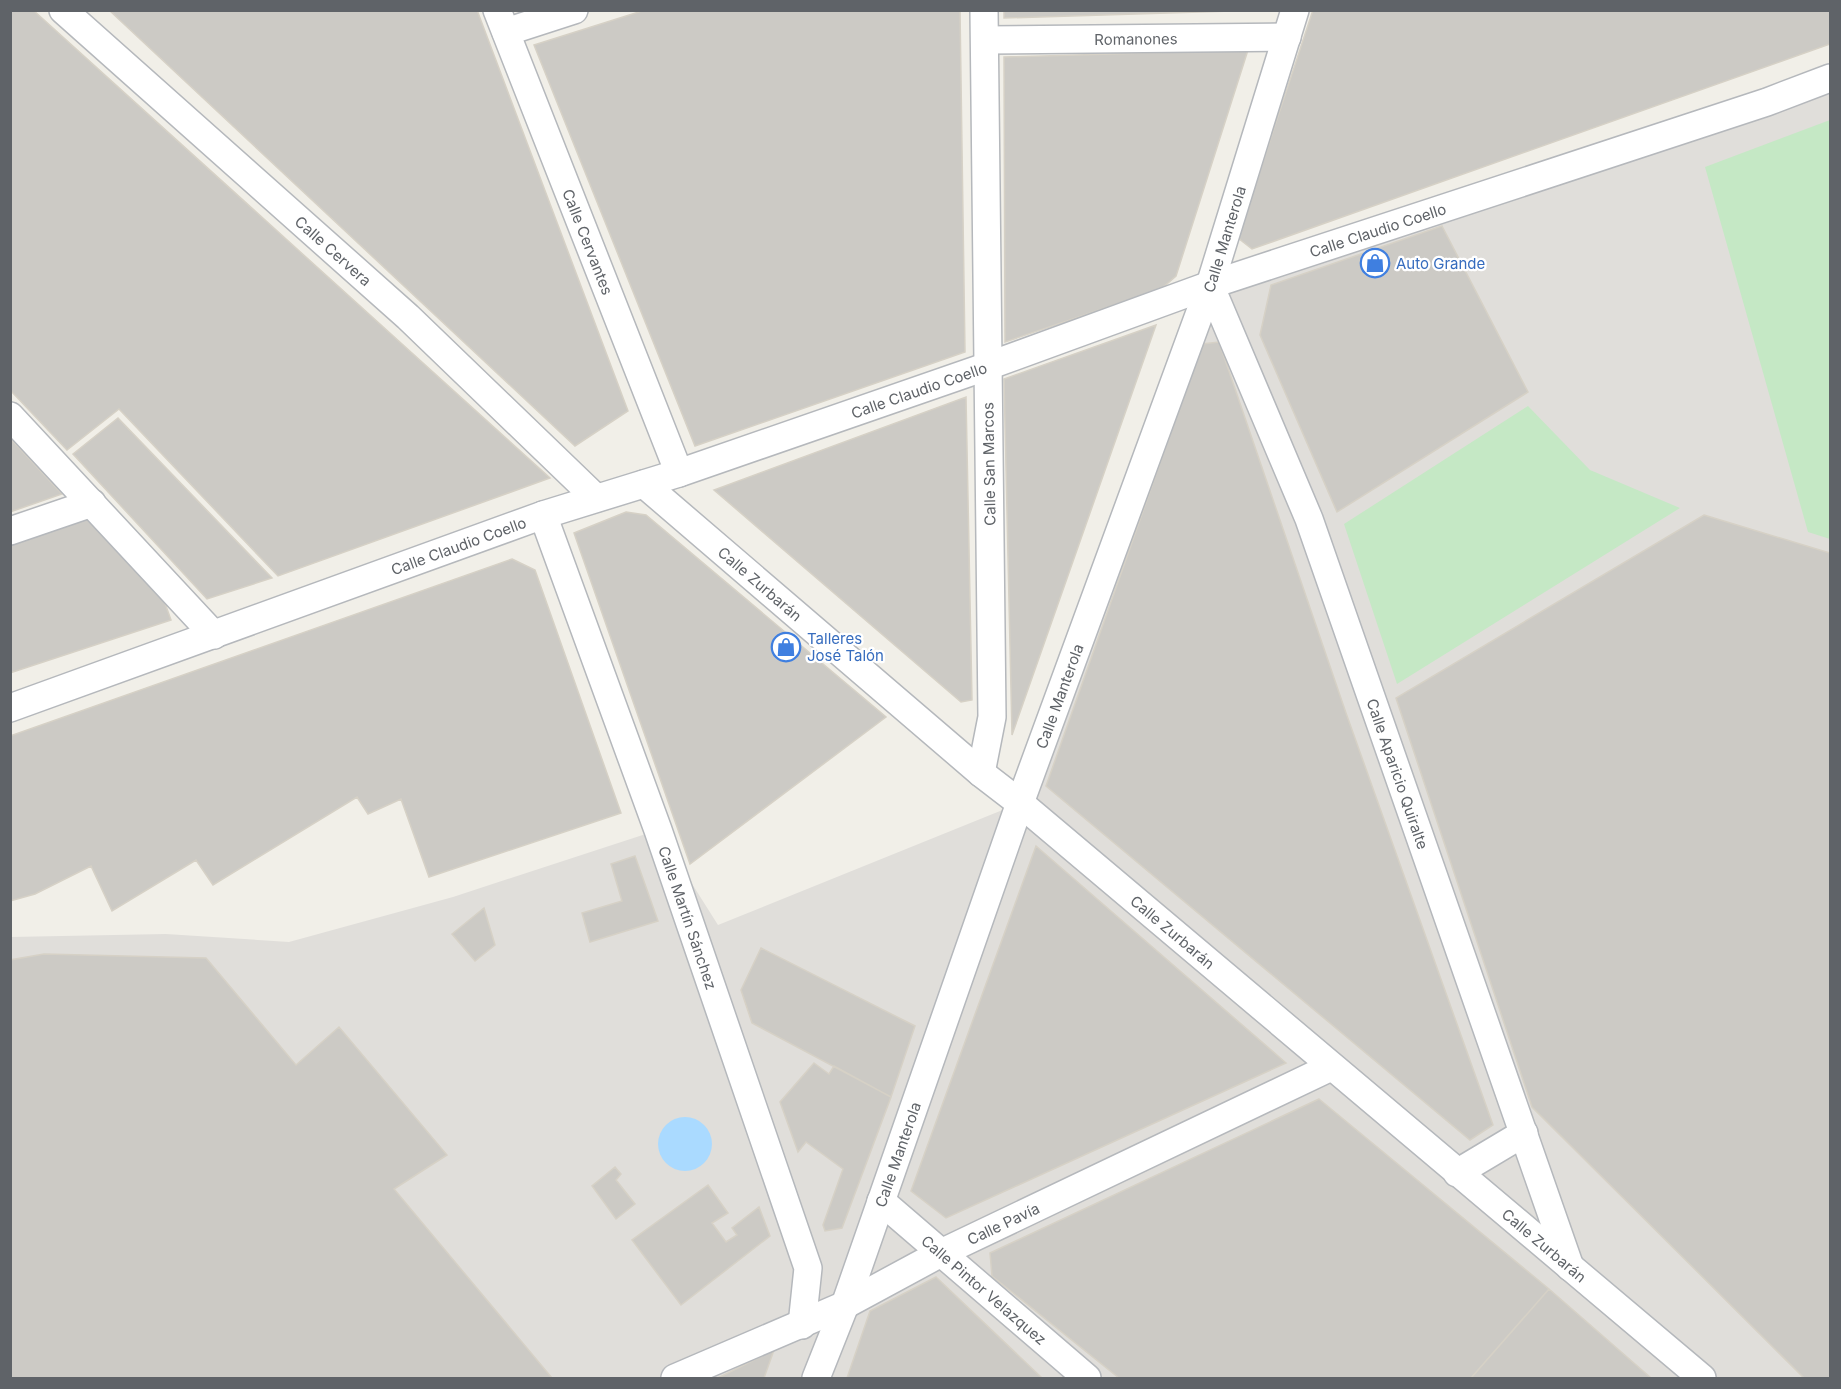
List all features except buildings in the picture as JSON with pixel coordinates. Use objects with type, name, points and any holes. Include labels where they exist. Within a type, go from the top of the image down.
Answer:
[{"type":"street","name":"Calle Cervera","points":[[63,10],[408,317],[596,498]]},
{"type":"street","points":[[502,21],[574,10]]},
{"type":"street","name":"Calle San Marcos","points":[[981,773],[992,717],[984,10]]},
{"type":"street","name":"Calle Manterola","points":[[816,1378],[845,1305],[1020,803],[1210,285],[1295,10]]},
{"type":"street","name":"Calle Cervantes","points":[[502,21],[679,473]]},
{"type":"street","name":"Romanones","points":[[986,40],[1287,37]]},
{"type":"street","name":"Calle Claudio Coello","points":[[10,708],[543,516],[679,473],[988,366],[1210,285],[1767,102],[1830,78]]},
{"type":"street","name":"Calle Aparicio Quiralte","points":[[1210,285],[1310,519],[1571,1268]]},
{"type":"street","points":[[10,416],[214,635]]},
{"type":"street","name":"Calle Zurbarán","points":[[644,484],[981,773],[1020,803],[1702,1378]]},
{"type":"street","points":[[10,531],[92,503]]},
{"type":"street","name":"Calle Martín Sánchez","points":[[543,516],[658,830],[808,1268],[802,1324]]},
{"type":"street","name":"Calle Pavía","points":[[675,1378],[845,1305],[941,1253],[1331,1067]]},
{"type":"street","points":[[1457,1173],[1524,1133]]},
{"type":"street","name":"Calle Pintor Velazquez","points":[[881,1201],[1087,1378]]},
{"type":"shaded area","points":[[1830,78],[1830,1378],[11,1378],[10,937],[166,934],[289,942],[453,897],[658,830],[718,925],[1020,803],[1210,285]]},
{"type":"green space","points":[[1830,120],[1830,539],[1808,532],[1705,167]]},
{"type":"green space","points":[[1528,406],[1590,470],[1680,508],[1397,684],[1344,524]]},
{"type":"water","points":[[685,1117],[695,1119],[704,1125],[710,1134],[712,1144],[710,1154],[704,1163],[695,1169],[685,1171],[675,1169],[666,1163],[660,1154],[658,1144],[660,1134],[666,1125],[675,1119]]},
{"type":"place","name":"Auto Grande","points":[[1375,263]]},
{"type":"place","name":"Talleres José Talón","points":[[786,647]]}]
